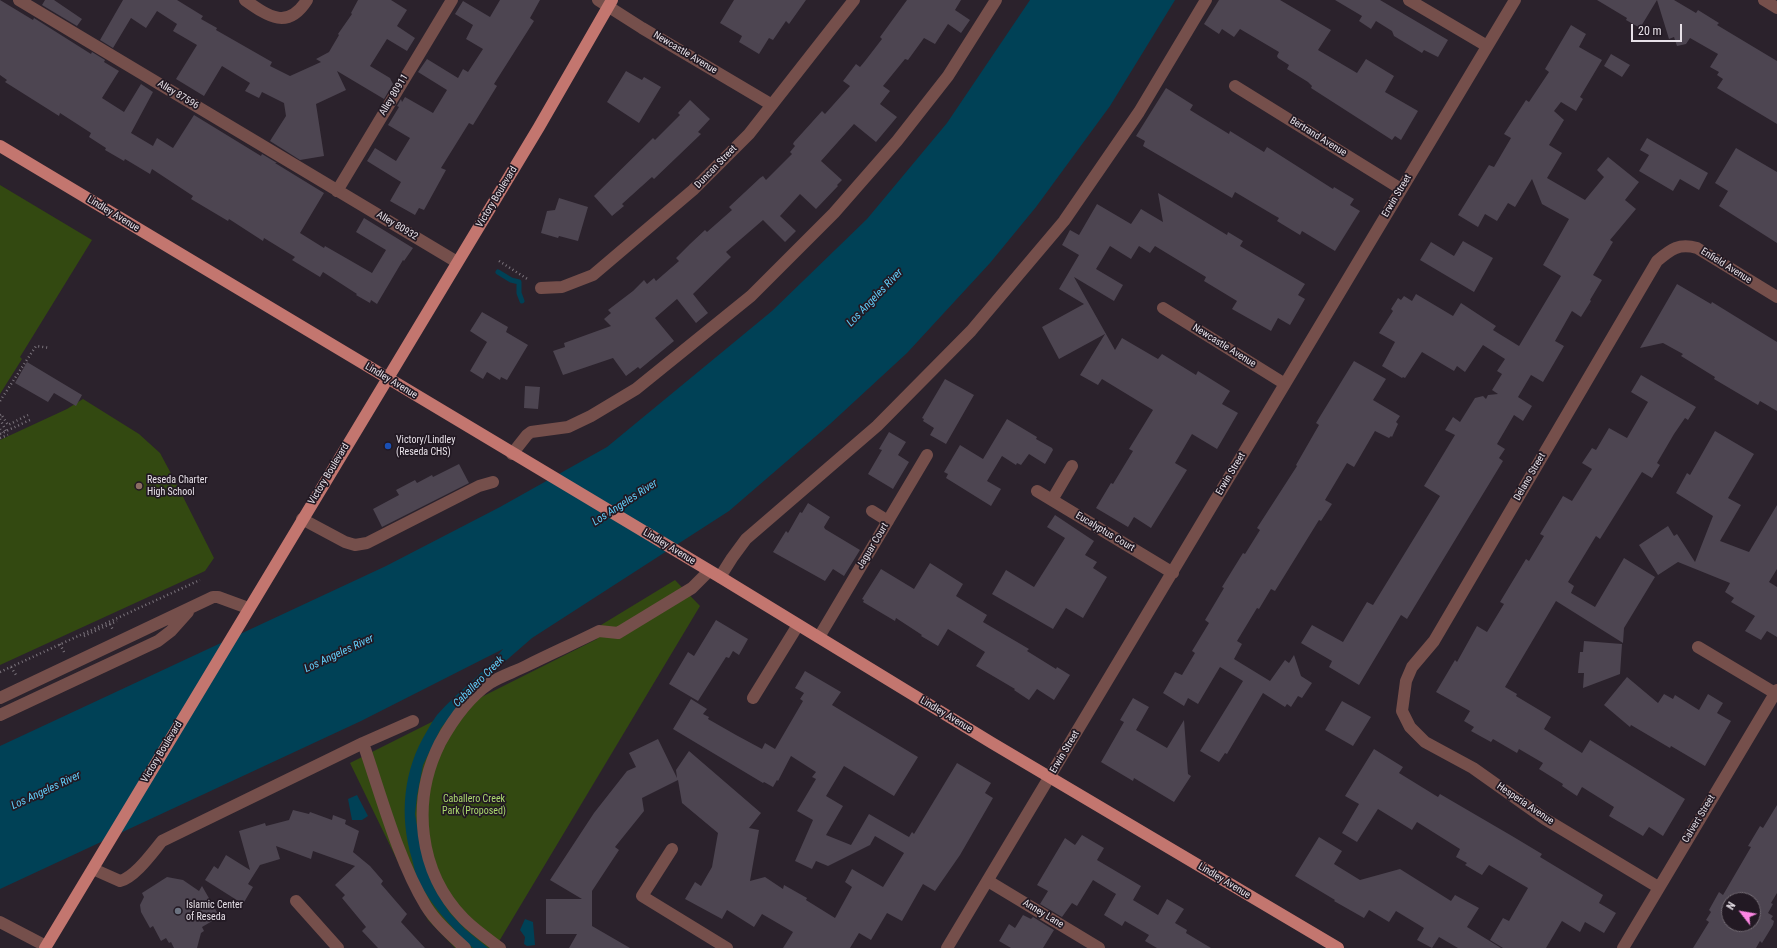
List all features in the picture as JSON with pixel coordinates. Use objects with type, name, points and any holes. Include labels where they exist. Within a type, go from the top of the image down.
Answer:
[{"type":"main road","name":"Victory Boulevard","points":[[46,947],[248,608],[458,262],[610,3]]},
{"type":"main road","name":"Lindley Avenue","points":[[0,146],[720,577],[1050,777],[1338,948]]},
{"type":"street","name":"Alley 87596","points":[[20,0],[337,191]]},
{"type":"street","points":[[245,0],[270,16],[290,18],[301,10],[307,0]]},
{"type":"street","name":"Alley 80911","points":[[337,191],[452,0]]},
{"type":"street","name":"Newcastle Avenue","points":[[598,0],[610,3],[772,105]]},
{"type":"street","name":"Duncan Street","points":[[541,288],[562,287],[593,275],[693,190],[749,134],[854,0]]},
{"type":"street","points":[[516,456],[526,435],[531,432],[568,426],[591,416],[636,389],[751,296],[834,213],[897,141],[948,76],[996,0]]},
{"type":"street","points":[[720,577],[746,539],[876,426],[971,331],[1064,221],[1139,112],[1206,0]]},
{"type":"street","points":[[1409,0],[1487,46]]},
{"type":"street","name":"Erwin Street","points":[[947,948],[1515,0]]},
{"type":"street","points":[[1764,0],[1777,8]]},
{"type":"street","name":"Bertrand Avenue","points":[[1235,86],[1401,189]]},
{"type":"street","name":"Alley 80932","points":[[337,191],[458,262]]},
{"type":"street","name":"Enfield Avenue","points":[[1673,249],[1679,246],[1688,245],[1697,248],[1777,297]]},
{"type":"street","name":"Delano Street","points":[[1402,711],[1406,681],[1412,667],[1434,641],[1657,261],[1673,249]]},
{"type":"street","name":"Newcastle Avenue","points":[[1162,308],[1285,384]]},
{"type":"street","name":"Jaguar Court","points":[[819,637],[927,455]]},
{"type":"street","points":[[1052,500],[1072,466]]},
{"type":"street","points":[[302,519],[355,546],[368,543],[479,486],[493,482]]},
{"type":"street","name":"Eucalyptus Court","points":[[1037,491],[1173,573]]},
{"type":"street","points":[[872,511],[888,521]]},
{"type":"street","points":[[500,948],[464,919],[446,896],[432,868],[424,840],[422,816],[425,787],[435,754],[450,725],[474,696],[490,683],[599,631],[618,633],[692,588],[706,569]]},
{"type":"street","points":[[0,698],[213,597],[218,596],[248,608]]},
{"type":"street","points":[[0,715],[158,641],[171,631],[190,609]]},
{"type":"street","points":[[752,698],[798,625]]},
{"type":"street","points":[[1698,647],[1776,692]]},
{"type":"street","name":"Calvert Street","points":[[1623,948],[1658,887],[1776,692]]},
{"type":"street","name":"Hesperia Avenue","points":[[1402,711],[1410,727],[1425,742],[1473,768],[1545,819],[1658,887]]},
{"type":"street","points":[[93,869],[120,881],[125,880],[162,841],[363,743],[413,721]]},
{"type":"street","points":[[363,743],[410,873],[426,906],[447,932],[466,948]]},
{"type":"street","points":[[672,849],[642,896],[727,948]]},
{"type":"street","name":"Anney Lane","points":[[988,880],[1099,948]]},
{"type":"street","points":[[296,901],[338,948]]},
{"type":"street","points":[[0,922],[46,947]]},
{"type":"path","points":[[499,261],[541,288]]},
{"type":"path","points":[[0,401],[36,346],[50,348]]},
{"type":"path","points":[[0,415],[2,414],[8,425],[28,415]]},
{"type":"path","points":[[0,419],[6,431]]},
{"type":"path","points":[[0,429],[1,433],[32,419]]},
{"type":"path","points":[[0,438],[8,435]]},
{"type":"path","points":[[0,672],[200,580]]},
{"type":"path","points":[[84,636],[117,620]]},
{"type":"green space","points":[[0,185],[92,240],[20,357],[22,359],[0,394]]},
{"type":"green space","points":[[83,399],[139,434],[160,453],[214,558],[205,571],[0,665],[0,440],[67,409]]},
{"type":"green space","name":"Caballero Creek Park (Proposed)","points":[[675,580],[700,606],[495,948],[455,948],[428,920],[416,899],[350,763],[597,639],[601,625]]},
{"type":"water","points":[[1030,0],[1175,0],[1110,106],[1036,207],[990,263],[907,353],[830,424],[729,511],[532,638],[470,692],[441,728],[423,765],[417,796],[415,814],[420,843],[427,871],[434,888],[449,912],[465,929],[488,948],[473,948],[468,944],[441,914],[423,889],[416,875],[408,843],[405,826],[405,810],[408,777],[413,761],[419,746],[433,721],[437,715],[496,658],[503,649],[361,721],[0,889],[0,746],[386,566],[500,507],[607,447],[772,311],[867,219],[947,123]]},
{"type":"water","points":[[357,795],[368,816],[362,820],[352,820],[348,799]]},
{"type":"water","points":[[525,919],[533,922],[535,945],[527,946],[524,944],[525,937],[520,930]]},
{"type":"building","points":[[0,0],[33,20],[34,18],[91,54],[92,52],[105,60],[104,62],[119,71],[102,98],[124,112],[141,84],[153,92],[131,133],[153,146],[157,138],[173,148],[194,115],[261,156],[262,154],[277,163],[275,163],[324,193],[300,233],[324,248],[325,246],[372,273],[386,250],[356,232],[364,218],[413,248],[404,261],[403,260],[377,304],[371,300],[370,303],[356,295],[357,294],[323,272],[320,277],[292,260],[295,257],[264,238],[263,241],[229,219],[228,221],[191,199],[193,196],[152,169],[150,174],[125,159],[124,161],[105,150],[106,148],[89,137],[91,133],[60,113],[59,116],[5,82],[7,80],[0,75]]},
{"type":"building","points":[[45,0],[54,0],[82,19],[77,26],[42,5]]},
{"type":"building","points":[[123,0],[177,0],[203,16],[201,19],[217,28],[216,30],[272,62],[270,66],[290,76],[321,62],[316,59],[329,52],[339,35],[338,34],[352,14],[351,13],[358,0],[391,0],[407,10],[397,26],[415,38],[407,51],[387,39],[370,66],[390,78],[393,84],[384,99],[337,71],[346,90],[316,104],[324,156],[300,160],[270,141],[286,116],[284,103],[262,92],[259,98],[245,91],[250,83],[222,66],[204,96],[176,79],[197,45],[173,31],[177,24],[157,11],[146,28],[131,18],[113,48],[100,40]]},
{"type":"building","points":[[500,0],[540,0],[530,18],[534,21],[494,84],[497,86],[473,125],[469,123],[441,168],[446,170],[424,210],[419,208],[415,215],[390,201],[401,182],[367,161],[375,148],[396,161],[410,138],[388,125],[399,107],[397,106],[401,99],[402,102],[405,97],[433,113],[447,90],[418,72],[427,59],[458,78],[463,69],[468,72],[483,49],[466,39],[473,25],[455,14],[463,1],[490,17]]},
{"type":"building","points":[[734,0],[806,0],[789,24],[786,21],[773,40],[769,38],[759,54],[739,42],[742,36],[720,23]]},
{"type":"building","points":[[907,0],[961,0],[955,10],[970,20],[961,33],[948,24],[935,44],[924,38],[908,60],[905,59],[883,86],[890,91],[880,104],[897,117],[876,142],[854,124],[821,161],[842,180],[837,185],[838,186],[816,209],[800,194],[780,216],[796,231],[785,242],[763,220],[726,252],[731,257],[693,294],[708,313],[696,323],[677,299],[655,318],[674,341],[640,369],[638,367],[626,376],[613,358],[563,375],[553,351],[565,347],[564,343],[611,326],[604,319],[611,313],[608,310],[633,291],[644,280],[647,284],[654,278],[656,281],[679,261],[676,258],[690,244],[705,230],[707,232],[732,210],[729,207],[760,178],[763,176],[766,180],[792,154],[790,152],[795,146],[793,144],[794,142],[822,111],[825,114],[850,86],[843,81],[856,64],[860,67],[865,61],[882,39],[880,37]]},
{"type":"building","points":[[1219,0],[1280,0],[1331,30],[1318,50],[1357,73],[1366,59],[1394,76],[1385,92],[1418,111],[1401,140],[1395,136],[1392,140],[1311,88],[1312,86],[1308,82],[1287,69],[1289,65],[1277,56],[1279,52],[1240,29],[1234,37],[1222,29],[1219,34],[1204,24]]},
{"type":"building","points":[[1335,0],[1380,0],[1448,40],[1438,57],[1424,50],[1422,53],[1394,36],[1392,31],[1376,21],[1371,29],[1359,21],[1362,16]]},
{"type":"building","points":[[1597,0],[1657,0],[1640,28],[1626,20],[1627,18]]},
{"type":"building","points":[[1657,0],[1674,0],[1696,13],[1698,10],[1719,23],[1717,25],[1777,61],[1777,124],[1717,88],[1723,79],[1717,75],[1719,72],[1710,67],[1718,54],[1690,38],[1686,44],[1677,46],[1674,37],[1669,39]]},
{"type":"building","points":[[1571,25],[1586,34],[1579,47],[1602,60],[1580,97],[1583,99],[1576,111],[1561,102],[1554,111],[1564,120],[1549,145],[1562,153],[1547,178],[1585,200],[1604,177],[1597,170],[1608,157],[1639,182],[1625,200],[1636,209],[1610,240],[1613,242],[1593,275],[1602,280],[1590,300],[1591,301],[1581,317],[1572,311],[1555,341],[1564,346],[1543,382],[1531,375],[1518,397],[1532,406],[1523,421],[1514,415],[1497,444],[1505,449],[1499,458],[1503,461],[1407,619],[1401,615],[1359,685],[1329,667],[1332,661],[1301,643],[1312,625],[1343,642],[1367,602],[1373,605],[1440,496],[1424,486],[1455,435],[1445,430],[1453,417],[1460,422],[1475,398],[1483,396],[1486,399],[1488,395],[1498,394],[1492,390],[1502,374],[1497,371],[1505,359],[1483,345],[1465,372],[1457,366],[1454,371],[1422,352],[1405,378],[1402,378],[1382,366],[1395,342],[1379,333],[1393,311],[1391,309],[1398,298],[1401,300],[1404,296],[1412,301],[1416,294],[1453,316],[1461,303],[1496,326],[1493,330],[1519,346],[1561,276],[1543,265],[1569,219],[1542,204],[1532,179],[1515,207],[1508,203],[1497,221],[1485,214],[1478,227],[1458,215],[1489,165],[1494,167],[1511,138],[1504,134],[1526,100],[1529,102],[1549,72],[1545,69]]},
{"type":"building","points":[[1611,54],[1630,65],[1622,77],[1604,66]]},
{"type":"building","points":[[626,71],[642,80],[644,77],[661,87],[639,123],[607,102]]},
{"type":"building","points":[[1166,88],[1193,105],[1190,110],[1229,134],[1230,131],[1264,152],[1267,147],[1333,189],[1334,187],[1354,199],[1350,205],[1360,211],[1335,251],[1302,231],[1300,235],[1277,221],[1279,218],[1235,192],[1232,198],[1143,146],[1145,141],[1136,136]]},
{"type":"building","points":[[690,100],[710,119],[698,132],[701,134],[654,179],[652,177],[622,204],[624,206],[612,216],[594,196],[653,138],[655,140],[680,115],[678,113]]},
{"type":"building","points":[[1647,138],[1708,173],[1699,190],[1680,179],[1673,191],[1639,171],[1649,155],[1640,150]]},
{"type":"building","points":[[1736,148],[1777,172],[1777,243],[1719,206],[1728,191],[1715,183]]},
{"type":"building","points":[[1158,193],[1227,235],[1228,232],[1243,241],[1240,246],[1305,284],[1298,295],[1305,299],[1290,325],[1278,318],[1271,331],[1232,309],[1237,301],[1204,281],[1206,277],[1155,246],[1150,253],[1139,246],[1131,259],[1110,246],[1096,269],[1123,285],[1114,301],[1074,277],[1115,350],[1122,338],[1158,359],[1162,354],[1196,375],[1198,371],[1230,391],[1222,404],[1238,413],[1217,449],[1192,434],[1175,463],[1187,470],[1151,528],[1134,517],[1128,527],[1096,508],[1133,451],[1129,449],[1153,410],[1102,379],[1098,385],[1080,375],[1105,334],[1059,359],[1042,327],[1084,304],[1059,289],[1079,255],[1062,245],[1070,230],[1079,235],[1097,204],[1131,224],[1141,209],[1163,222]]},
{"type":"building","points":[[559,198],[588,207],[578,241],[559,236],[558,238],[541,233],[547,211],[555,210]]},
{"type":"building","points":[[1463,241],[1493,258],[1474,292],[1420,260],[1431,242],[1454,256]]},
{"type":"building","points":[[1677,284],[1711,304],[1712,302],[1777,342],[1777,411],[1760,401],[1758,405],[1714,379],[1715,377],[1681,356],[1683,354],[1663,343],[1640,348]]},
{"type":"building","points":[[482,312],[508,327],[506,332],[528,345],[507,380],[501,377],[500,380],[487,372],[483,379],[470,371],[487,342],[470,331]]},
{"type":"building","points":[[1354,361],[1386,379],[1373,400],[1400,416],[1396,422],[1398,424],[1392,437],[1391,436],[1389,438],[1375,431],[1354,467],[1347,463],[1325,500],[1332,504],[1321,521],[1319,520],[1275,591],[1271,589],[1259,609],[1257,608],[1237,641],[1242,644],[1234,659],[1270,681],[1285,660],[1289,663],[1294,655],[1301,676],[1312,683],[1302,698],[1298,696],[1291,707],[1287,704],[1285,707],[1263,693],[1227,754],[1225,753],[1219,762],[1200,751],[1243,681],[1220,667],[1198,704],[1188,698],[1184,706],[1163,693],[1175,672],[1182,675],[1195,653],[1192,651],[1209,623],[1205,620],[1224,588],[1222,587],[1243,553],[1245,554],[1260,530],[1257,528],[1297,466],[1296,465],[1319,425],[1316,423]]},
{"type":"building","points":[[27,362],[82,395],[76,406],[54,393],[48,402],[15,383]]},
{"type":"building","points":[[1641,375],[1696,407],[1688,420],[1685,418],[1674,434],[1657,463],[1660,465],[1652,478],[1642,472],[1600,539],[1596,536],[1568,582],[1574,586],[1571,593],[1595,607],[1624,558],[1655,577],[1624,628],[1623,643],[1556,601],[1505,687],[1517,694],[1516,696],[1551,717],[1544,729],[1582,753],[1590,740],[1685,799],[1663,836],[1649,827],[1643,836],[1609,816],[1614,807],[1582,787],[1577,796],[1562,786],[1563,784],[1539,769],[1543,763],[1519,749],[1517,753],[1493,739],[1491,742],[1471,731],[1474,727],[1464,721],[1470,711],[1436,692],[1455,660],[1457,662],[1477,626],[1487,632],[1504,604],[1500,602],[1526,559],[1529,561],[1544,536],[1540,534],[1563,496],[1572,501],[1592,469],[1582,463],[1592,448],[1596,450],[1609,428],[1627,438],[1648,402],[1631,392]]},
{"type":"building","points":[[945,379],[974,395],[946,444],[930,435],[934,428],[923,421],[924,419],[922,418]]},
{"type":"building","points":[[525,386],[540,387],[538,409],[524,408]]},
{"type":"building","points":[[1007,419],[1037,437],[1036,439],[1053,450],[1045,464],[1029,454],[1021,465],[1017,463],[1016,465],[1002,456],[987,481],[1001,489],[991,506],[946,478],[948,474],[944,472],[960,445],[983,459]]},
{"type":"building","points":[[1715,431],[1754,454],[1728,498],[1741,505],[1720,541],[1749,552],[1777,505],[1777,569],[1769,582],[1777,587],[1777,637],[1767,631],[1761,640],[1745,631],[1755,616],[1731,602],[1734,598],[1725,592],[1730,583],[1678,562],[1658,575],[1639,545],[1668,526],[1674,536],[1677,534],[1695,562],[1713,516],[1676,493],[1687,473],[1690,475]]},
{"type":"building","points":[[889,432],[906,442],[898,455],[909,462],[893,489],[868,474],[882,450],[879,449]]},
{"type":"building","points":[[459,464],[469,483],[382,527],[373,509],[399,495],[396,490],[415,480],[417,483],[432,475],[433,477]]},
{"type":"building","points":[[808,503],[830,517],[824,527],[825,529],[860,550],[844,576],[833,569],[825,581],[773,552],[786,531],[788,533],[800,512],[802,513]]},
{"type":"building","points":[[1055,515],[1094,541],[1085,555],[1097,562],[1093,568],[1107,577],[1083,618],[1066,608],[1053,629],[992,594],[1006,570],[1034,587],[1065,538],[1047,527]]},
{"type":"building","points":[[930,563],[963,584],[956,596],[987,615],[983,622],[1029,649],[1027,651],[1056,669],[1057,667],[1070,675],[1054,700],[1037,689],[1029,700],[1014,690],[1015,689],[976,666],[985,652],[948,629],[938,646],[896,618],[895,621],[863,602],[864,600],[862,599],[881,569],[914,589]]},
{"type":"building","points":[[716,620],[748,639],[739,655],[733,651],[729,658],[726,657],[698,701],[669,684],[688,652],[694,656]]},
{"type":"building","points":[[1584,641],[1622,644],[1620,674],[1583,688],[1584,673],[1578,673],[1580,652],[1583,652]]},
{"type":"building","points":[[805,671],[841,692],[832,705],[918,757],[894,796],[844,766],[826,796],[843,806],[826,835],[851,845],[869,814],[909,837],[912,832],[914,834],[957,763],[991,783],[985,793],[993,798],[960,855],[935,891],[923,884],[902,921],[887,913],[871,940],[859,933],[850,948],[783,948],[793,932],[762,914],[754,927],[727,910],[722,919],[685,899],[695,882],[701,886],[712,867],[718,833],[682,803],[678,780],[642,798],[644,811],[615,847],[619,850],[592,891],[592,926],[630,948],[569,948],[577,934],[546,934],[546,899],[582,899],[550,880],[594,813],[627,771],[636,767],[629,753],[658,739],[677,778],[676,770],[689,751],[761,813],[749,828],[759,830],[750,881],[765,877],[783,889],[784,885],[807,898],[806,900],[835,918],[852,887],[845,882],[852,869],[883,887],[904,853],[875,836],[870,845],[828,866],[816,861],[812,869],[795,861],[813,820],[797,811],[816,779],[812,777],[816,772],[791,756],[778,781],[777,780],[773,787],[764,782],[763,783],[673,729],[691,699],[707,709],[703,714],[709,717],[708,719],[762,749],[765,743],[775,749],[803,701],[800,699],[804,693],[795,688]]},
{"type":"building","points":[[1627,677],[1658,703],[1664,694],[1673,699],[1675,695],[1699,710],[1708,694],[1723,703],[1717,713],[1731,721],[1705,766],[1671,746],[1670,748],[1631,725],[1630,727],[1604,705]]},
{"type":"building","points":[[1133,698],[1149,707],[1136,730],[1167,748],[1184,720],[1188,774],[1191,776],[1174,802],[1134,778],[1133,781],[1101,762],[1124,722],[1120,720]]},
{"type":"building","points":[[1342,701],[1371,717],[1353,746],[1325,730]]},
{"type":"building","points":[[1374,749],[1403,767],[1399,773],[1438,797],[1440,794],[1512,836],[1542,854],[1540,857],[1603,895],[1599,903],[1616,913],[1604,933],[1585,922],[1580,932],[1562,921],[1546,948],[1503,948],[1490,940],[1503,918],[1509,921],[1528,888],[1489,865],[1482,875],[1465,865],[1467,863],[1456,857],[1460,849],[1417,822],[1412,830],[1378,809],[1357,842],[1342,833],[1359,804],[1345,796]]},
{"type":"building","points":[[1777,805],[1777,893],[1771,903],[1773,904],[1768,913],[1773,916],[1771,919],[1774,921],[1773,925],[1762,943],[1760,941],[1756,948],[1693,948],[1709,922],[1706,920],[1711,912],[1709,910],[1719,892],[1721,894],[1721,932],[1761,932],[1761,892],[1725,892],[1751,847],[1748,846],[1760,826],[1763,828]]},
{"type":"building","points":[[293,810],[309,814],[310,812],[332,820],[333,815],[346,820],[345,824],[359,831],[353,852],[370,866],[383,881],[381,884],[407,914],[401,922],[425,948],[378,948],[362,931],[366,927],[342,898],[345,895],[335,885],[355,866],[313,851],[311,859],[276,846],[280,859],[260,865],[248,884],[253,887],[243,904],[205,880],[214,866],[218,869],[226,855],[250,870],[239,831],[265,823],[266,826],[289,820]]},
{"type":"building","points":[[1082,835],[1104,848],[1097,860],[1141,886],[1133,900],[1158,915],[1167,899],[1184,909],[1175,923],[1187,930],[1186,933],[1211,948],[1157,948],[1145,941],[1149,935],[1125,921],[1122,926],[1104,915],[1116,894],[1093,880],[1077,906],[1072,903],[1062,917],[1040,904],[1048,891],[1037,885],[1065,838],[1075,845]]},
{"type":"building","points":[[1319,837],[1342,851],[1334,864],[1360,880],[1400,869],[1451,901],[1455,895],[1479,908],[1467,927],[1501,948],[1458,948],[1439,937],[1432,948],[1417,940],[1424,928],[1396,911],[1389,922],[1369,910],[1364,918],[1334,901],[1335,900],[1295,876]]},
{"type":"building","name":"Islamic Center of Reseda","points":[[167,877],[183,880],[199,891],[202,886],[218,914],[212,918],[214,920],[202,927],[204,931],[201,933],[197,948],[174,948],[171,942],[169,943],[166,938],[161,941],[153,926],[150,928],[141,912],[140,905],[144,897],[142,893]]},
{"type":"building","points":[[1023,915],[1031,919],[1033,917],[1054,930],[1043,948],[1011,948],[999,941],[1009,924],[1015,928]]},
{"type":"waterway","points":[[498,272],[511,280],[519,282],[519,293],[522,301]]},
{"type":"place","name":"Victory/Lindley (Reseda CHS)","points":[[388,446]]},
{"type":"place","name":"Reseda Charter High School","points":[[139,486]]},
{"type":"place","name":"Islamic Center of Reseda","points":[[178,911]]},
{"type":"water label","name":"Los Angeles River","points":[[875,298]]},
{"type":"water label","name":"Los Angeles River","points":[[625,503]]},
{"type":"water label","name":"Los Angeles River","points":[[339,654]]},
{"type":"water label","name":"Caballero Creek","points":[[479,682]]},
{"type":"water label","name":"Los Angeles River","points":[[46,791]]}]
